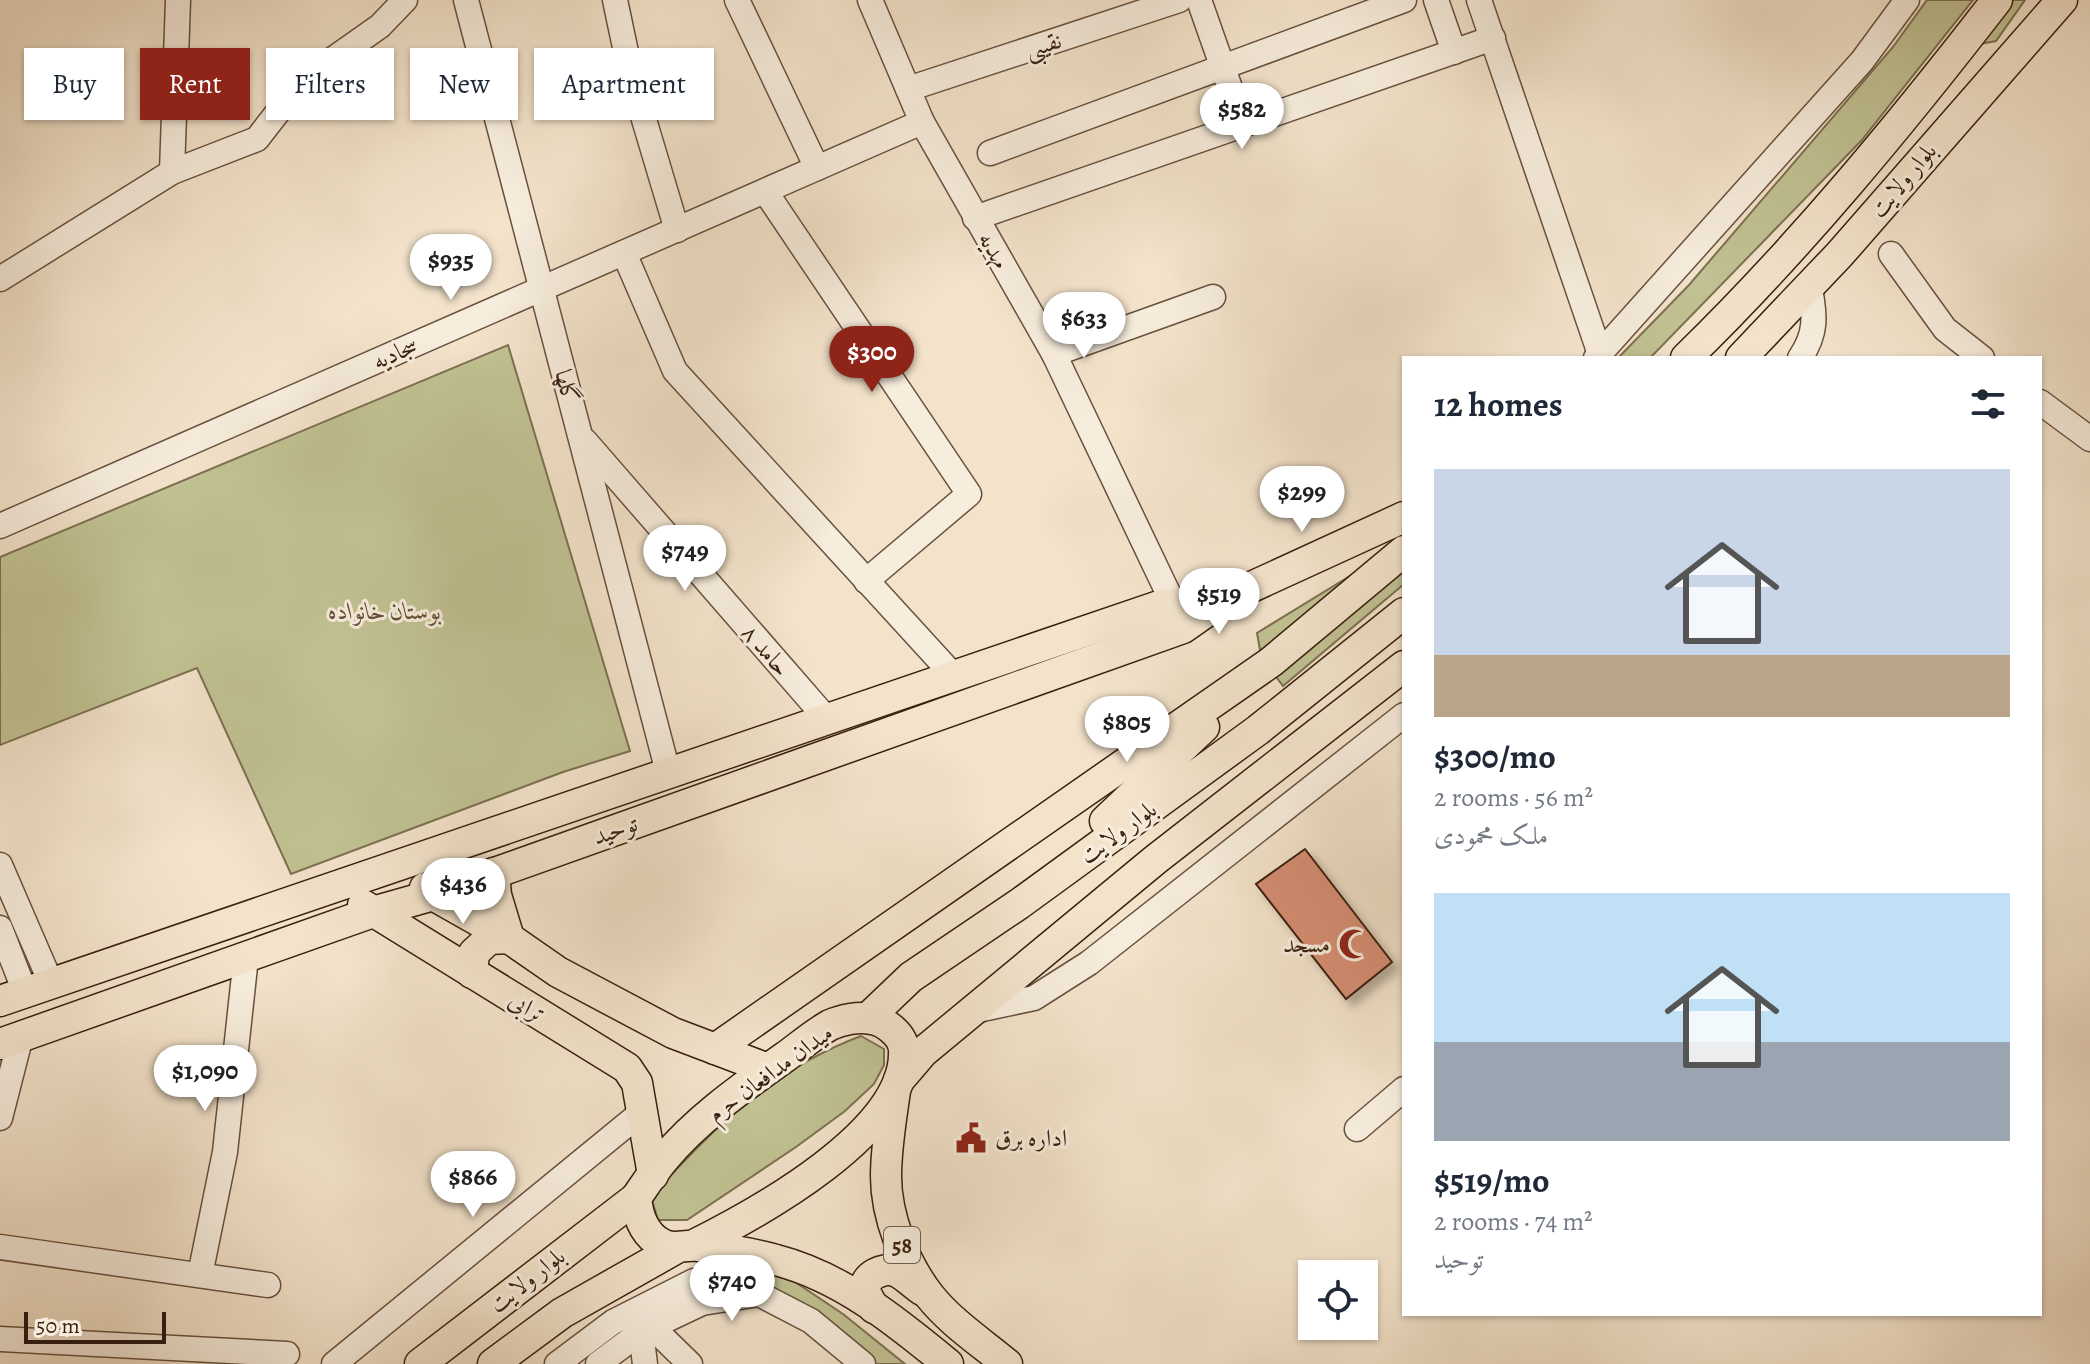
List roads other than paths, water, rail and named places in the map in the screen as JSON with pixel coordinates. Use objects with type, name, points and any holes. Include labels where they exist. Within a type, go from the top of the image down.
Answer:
[{"type":"main road","name":"بلوار ولایت","points":[[1688,356],[1800,237],[1928,90],[1997,0]]},
{"type":"main road","name":"بلوار ولایت","points":[[1743,356],[1810,288],[2062,0]]},
{"type":"main road","name":"توحید","points":[[11,1040],[373,912],[494,873],[1223,600],[1402,518]]},
{"type":"main road","points":[[1019,904],[1271,662],[1402,553]]},
{"type":"main road","name":"توحید","points":[[28,991],[953,675],[1178,615]]},
{"type":"main road","name":"بلوار ولایت","points":[[868,1018],[911,977],[1019,904],[1258,730],[1402,615]]},
{"type":"main road","points":[[715,1049],[1271,662]]},
{"type":"main road","name":"بلوار ولایت","points":[[896,1084],[923,1052],[1155,860],[1402,668]]},
{"type":"main road","name":"ترابی","points":[[400,864],[433,895],[509,938],[558,972],[673,1033],[768,1069]]},
{"type":"main road","points":[[472,973],[474,953],[489,939],[509,938],[496,895],[494,873]]},
{"type":"main road","name":"ترابی","points":[[335,886],[627,1068],[637,1083],[642,1112],[644,1187]]},
{"type":"main road","points":[[11,1040],[28,991]]},
{"type":"main road","points":[[684,1247],[769,1205],[823,1166],[885,1105],[904,1061],[903,1044],[882,1021],[868,1018]]},
{"type":"main road","name":"میدان مدافعان حرم","points":[[644,1187],[664,1158],[709,1115],[768,1069],[831,1024],[868,1018]]},
{"type":"main road","name":"58","points":[[896,1084],[886,1179],[891,1211],[905,1256],[930,1296],[1007,1364]]},
{"type":"main road","name":"بلوار ولایت","points":[[420,1364],[644,1187]]},
{"type":"main road","points":[[644,1187],[638,1218],[660,1243],[775,1259],[822,1275],[874,1308],[948,1364]]},
{"type":"main road","name":"بلوار ولایت","points":[[493,1364],[562,1313],[684,1247]]},
{"type":"main road","points":[[874,1308],[865,1289],[866,1284],[872,1275],[882,1270],[894,1271],[930,1296]]},
{"type":"street","points":[[172,172],[178,0]]},
{"type":"street","points":[[0,279],[172,172],[257,139],[302,81],[380,26],[405,0]]},
{"type":"street","name":"گلها","points":[[466,0],[668,772]]},
{"type":"street","points":[[615,0],[631,76],[677,230]]},
{"type":"street","points":[[737,0],[817,168]]},
{"type":"street","name":"مهدیه","points":[[870,0],[922,122],[1054,354],[1178,615]]},
{"type":"street","name":"نقیبی","points":[[908,89],[1179,0]]},
{"type":"street","points":[[1199,0],[1243,125]]},
{"type":"street","points":[[990,153],[1404,0]]},
{"type":"street","points":[[1436,0],[1454,52]]},
{"type":"street","points":[[1479,0],[1598,356],[1862,61],[1907,0]]},
{"type":"street","points":[[1862,61],[1892,0]]},
{"type":"street","points":[[975,218],[1493,38]]},
{"type":"street","name":"سجادیه","points":[[0,526],[922,122]]},
{"type":"street","points":[[765,191],[969,494],[866,581]]},
{"type":"street","points":[[624,253],[675,371],[953,675]]},
{"type":"street","points":[[1891,254],[1945,329],[1979,356]]},
{"type":"street","points":[[1801,356],[1808,347],[1815,319],[1810,288]]},
{"type":"street","points":[[1054,354],[1213,297]]},
{"type":"street","points":[[2042,403],[2090,439]]},
{"type":"street","name":"حامد ۸","points":[[581,436],[826,718]]},
{"type":"street","points":[[973,1011],[1034,998],[1089,963],[1402,717]]},
{"type":"street","points":[[0,865],[28,991]]},
{"type":"street","points":[[0,928],[28,991]]},
{"type":"street","points":[[200,1275],[225,1152],[246,957]]},
{"type":"street","points":[[0,1118],[11,1040]]},
{"type":"street","points":[[1357,1129],[1402,1091]]},
{"type":"street","points":[[334,1364],[642,1112]]},
{"type":"street","points":[[0,1247],[268,1285]]},
{"type":"street","points":[[684,1247],[698,1292]]},
{"type":"street","points":[[598,1364],[698,1292]]},
{"type":"street","points":[[557,1364],[613,1322],[698,1292],[759,1294],[811,1321],[863,1364]]},
{"type":"street","points":[[645,1364],[646,1329]]},
{"type":"street","points":[[646,1329],[690,1364]]},
{"type":"street","points":[[0,1339],[287,1354]]},
{"type":"place","name":"مسجد","points":[[1354,944]]},
{"type":"place","name":"اداره برق","points":[[971,1138]]},
{"type":"park label","name":"بوستان خانواده","points":[[385,611]]}]
